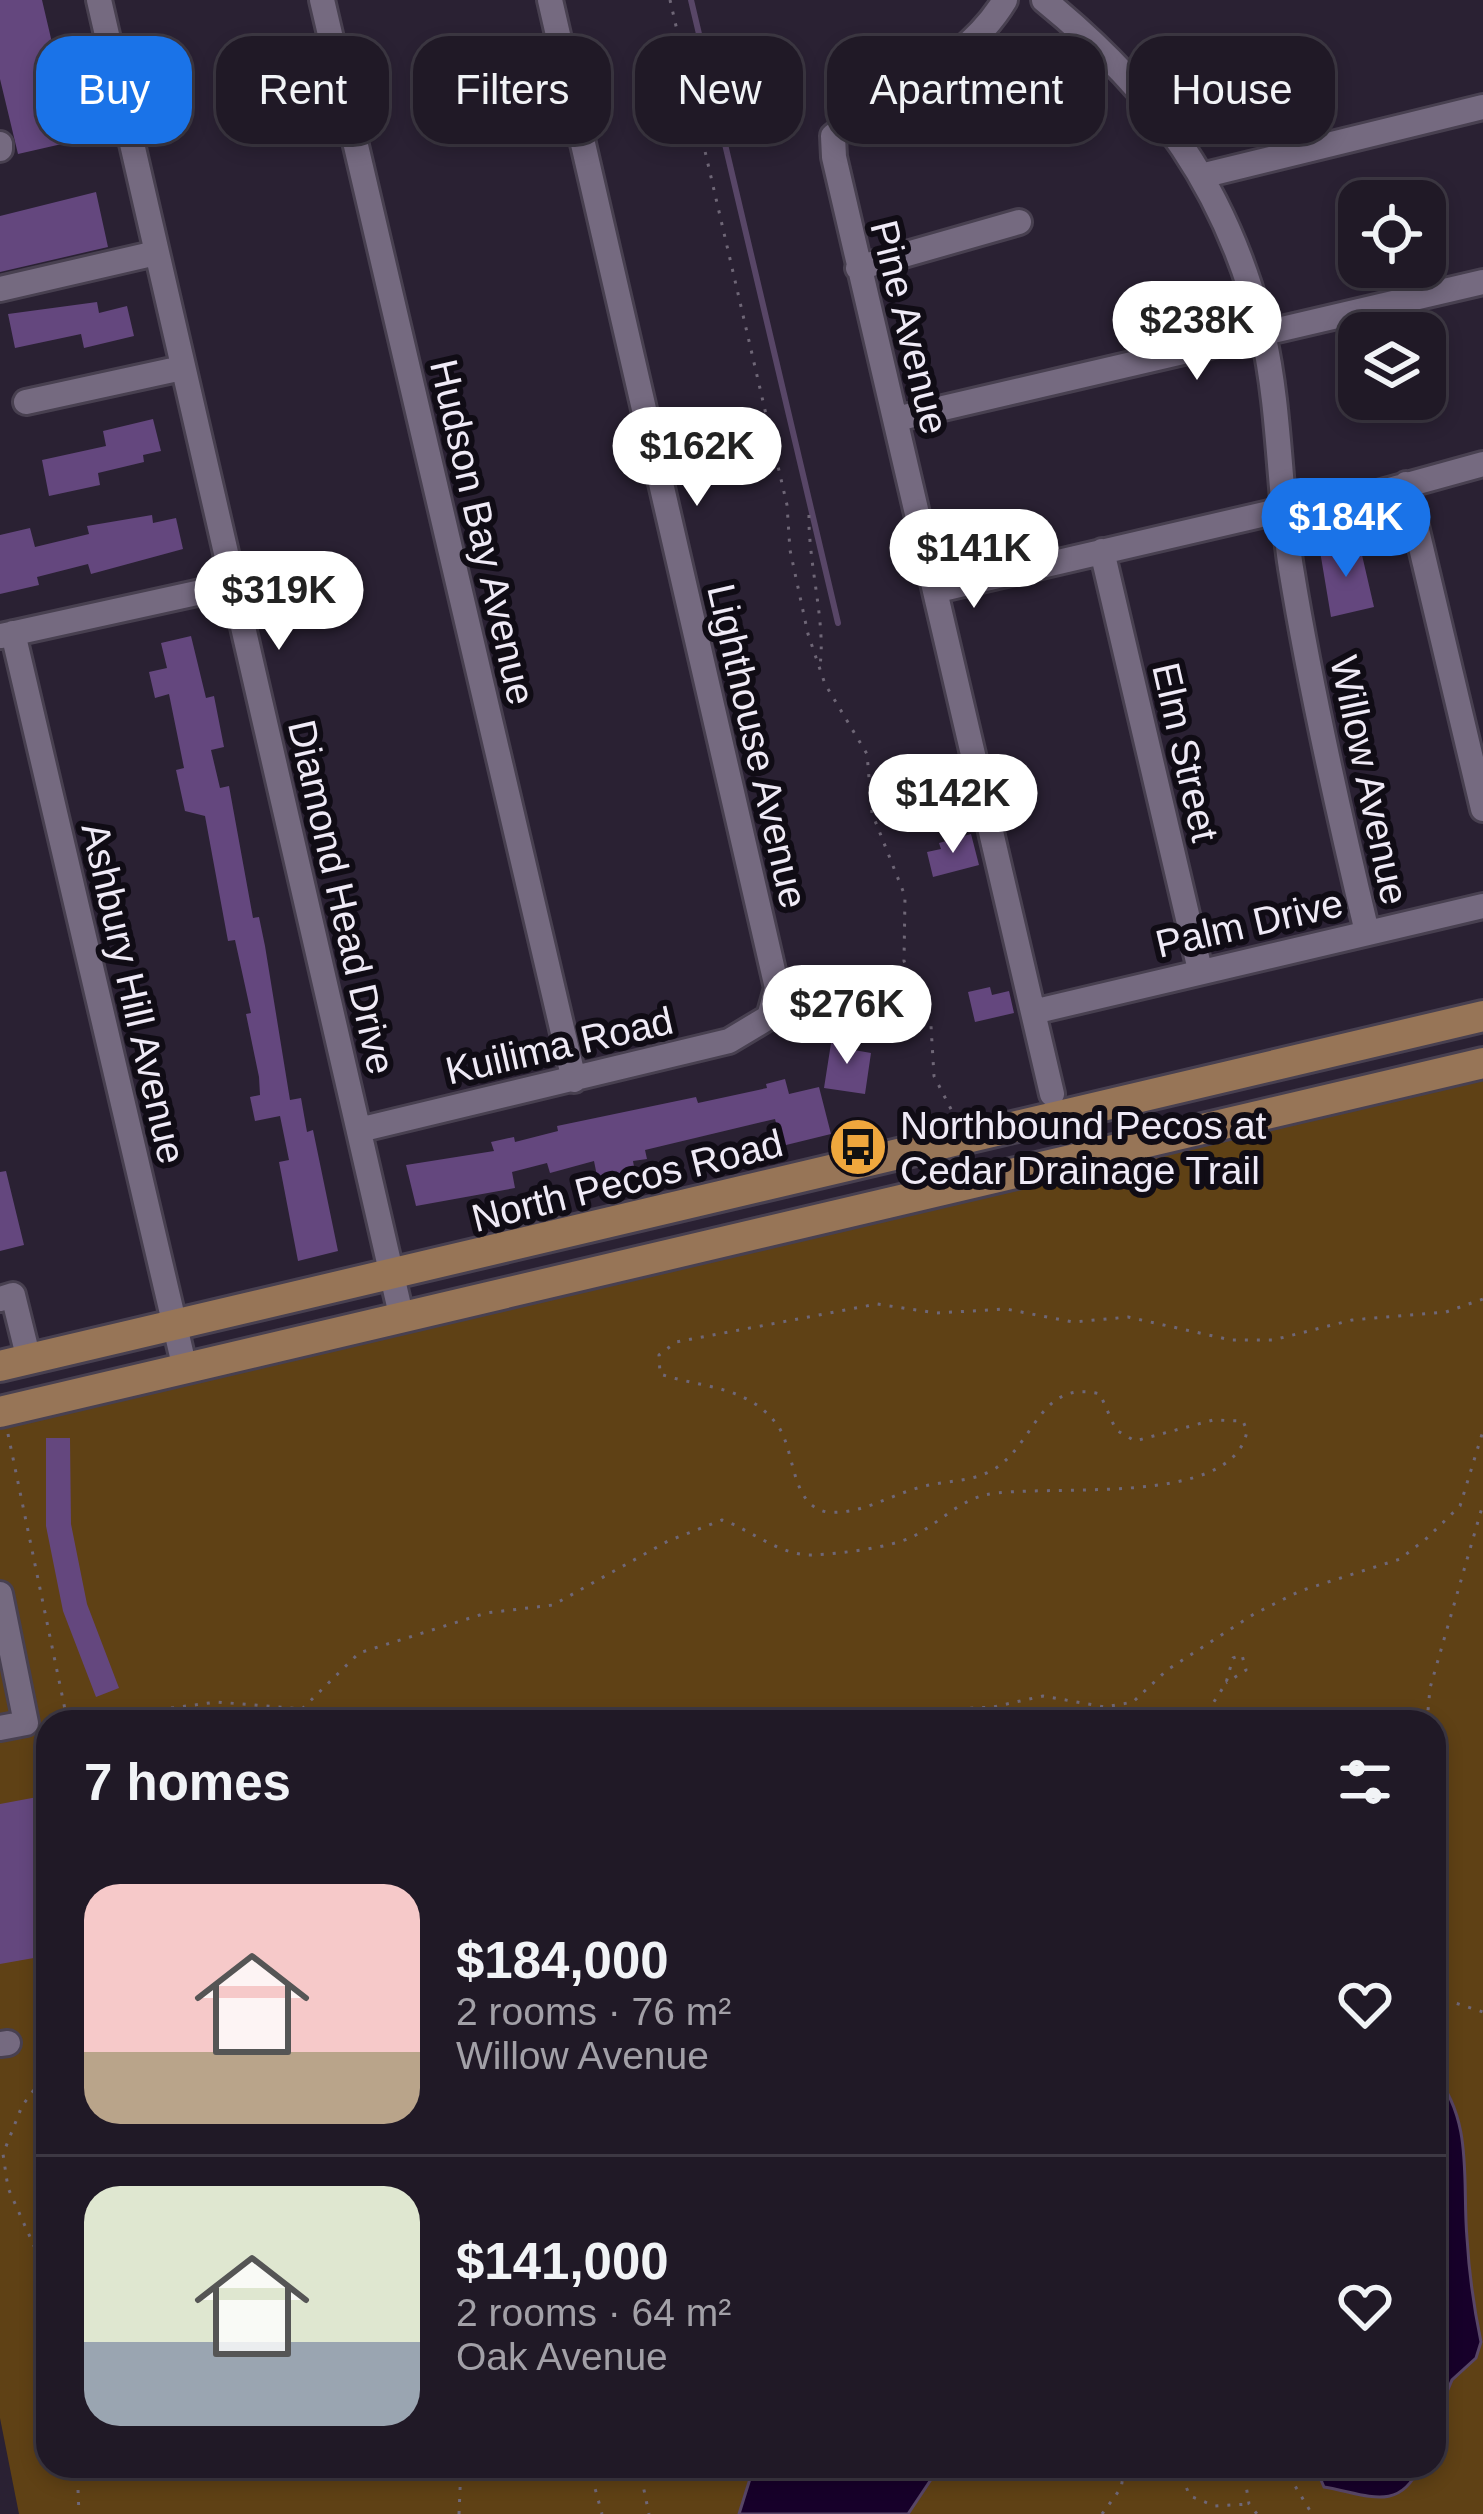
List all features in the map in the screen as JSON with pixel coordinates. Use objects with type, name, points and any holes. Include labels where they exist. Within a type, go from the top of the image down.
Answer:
[{"type":"main road","name":"North Pecos Road","points":[[15,1363],[1483,1016]]},
{"type":"main road","name":"North Pecos Road","points":[[3,1421],[185,1369],[1483,1063]]},
{"type":"street","name":"Diamond Head Drive","points":[[99,0],[402,1319]]},
{"type":"street","name":"Hudson Bay Avenue","points":[[322,0],[574,1080]]},
{"type":"street","name":"Lighthouse Avenue","points":[[550,0],[777,988],[769,1017]]},
{"type":"street","name":"Pine Avenue","points":[[1005,0],[988,28],[926,81],[833,136],[858,268],[938,590],[1052,1094]]},
{"type":"street","name":"Willow Avenue","points":[[1044,0],[1130,74],[1205,175],[1236,249],[1264,337],[1282,510],[1313,703],[1367,932]]},
{"type":"street","points":[[1205,175],[1483,107]]},
{"type":"street","points":[[858,268],[1019,222]]},
{"type":"street","points":[[0,289],[156,253]]},
{"type":"street","points":[[896,419],[1483,283]]},
{"type":"street","points":[[26,402],[182,368]]},
{"type":"street","points":[[938,590],[1282,510],[1331,506],[1483,464]]},
{"type":"street","points":[[1406,484],[1483,809]]},
{"type":"street","name":"Elm Street","points":[[1102,550],[1200,970]]},
{"type":"street","points":[[7,635],[233,585]]},
{"type":"street","name":"Ashbury Hill Avenue","points":[[7,635],[185,1369]]},
{"type":"street","name":"Palm Drive","points":[[1033,1012],[1483,906]]},
{"type":"street","name":"Kuilima Road","points":[[359,1130],[729,1041],[769,1017]]},
{"type":"street","points":[[0,1299],[14,1295],[15,1363]]},
{"type":"street","points":[[0,1594],[26,1723],[0,1728]]},
{"type":"path","points":[[670,0],[788,505],[790,550],[808,634],[867,754],[872,813],[905,896],[904,961],[931,1026],[934,1076],[956,1122]]},
{"type":"path","points":[[809,515],[810,567],[823,645],[820,666]]},
{"type":"path","points":[[153,1710],[217,1702],[302,1709],[359,1653],[486,1613],[553,1605],[668,1541],[722,1520],[794,1553],[832,1552],[906,1539],[988,1495],[1062,1487],[1128,1492],[1175,1481],[1226,1462],[1245,1440],[1246,1430],[1236,1418],[1135,1441],[1116,1430],[1100,1394],[1074,1391],[1044,1407],[1016,1449],[992,1471],[922,1486],[858,1510],[827,1512],[817,1510],[803,1495],[782,1432],[766,1413],[731,1390],[660,1374],[658,1355],[676,1342],[878,1304],[936,1313],[1006,1309],[1073,1322],[1128,1317],[1200,1335],[1263,1341],[1352,1320],[1446,1312],[1483,1299]]},
{"type":"path","points":[[3,1421],[64,1710]]},
{"type":"path","points":[[940,1710],[993,1707],[1043,1696],[1105,1707],[1133,1702],[1167,1670],[1254,1614],[1300,1592],[1400,1559],[1460,1506],[1483,1431]]},
{"type":"path","points":[[1428,1710],[1457,1580],[1483,1504]]},
{"type":"path","points":[[1209,1710],[1226,1683],[1231,1661],[1242,1655],[1246,1670],[1226,1683]]},
{"type":"path","points":[[1446,2000],[1483,2012]]},
{"type":"path","points":[[36,2088],[12,2123],[3,2154],[8,2188],[36,2250]]},
{"type":"path","points":[[78,2478],[79,2514]]},
{"type":"path","points":[[459,2514],[460,2478]]},
{"type":"path","points":[[592,2478],[602,2514]]},
{"type":"path","points":[[642,2478],[650,2514]]},
{"type":"path","points":[[1102,2514],[1123,2478]]},
{"type":"path","points":[[1182,2478],[1190,2496],[1215,2506],[1249,2504]]},
{"type":"path","points":[[1245,2478],[1249,2504],[1257,2514]]},
{"type":"path","points":[[1290,2478],[1312,2514]]},
{"type":"shaded area","points":[[1483,1076],[1483,2514],[19,2514],[0,2418],[0,1427]]},
{"type":"shaded area","points":[[1446,2091],[1464,2152],[1469,2264],[1481,2342],[1476,2358],[1452,2380],[1446,2394]]},
{"type":"shaded area","points":[[750,2478],[932,2478],[908,2514],[739,2514]]},
{"type":"shaded area","points":[[1320,2478],[1414,2478],[1391,2496],[1324,2487]]},
{"type":"building","points":[[0,0],[42,0],[50,36],[36,36],[36,144],[62,144],[18,154],[0,79]]},
{"type":"building","points":[[96,192],[108,247],[0,272],[0,216]]},
{"type":"building","points":[[97,302],[99,313],[127,306],[134,336],[84,348],[81,334],[15,348],[8,314]]},
{"type":"building","points":[[153,419],[161,451],[143,455],[144,462],[98,473],[100,485],[49,496],[42,460],[106,446],[103,431]]},
{"type":"building","points":[[152,515],[153,523],[176,518],[183,549],[91,574],[88,564],[37,577],[39,585],[0,594],[0,535],[30,528],[35,547],[89,534],[87,526]]},
{"type":"building","points":[[1359,542],[1374,607],[1331,617],[1320,551]]},
{"type":"building","points":[[191,636],[206,698],[214,696],[224,747],[211,750],[220,788],[229,786],[253,918],[259,917],[290,1100],[301,1098],[307,1132],[313,1130],[338,1251],[298,1261],[279,1162],[289,1160],[280,1116],[255,1121],[250,1097],[260,1095],[246,1014],[251,1013],[235,940],[228,941],[205,816],[185,811],[176,770],[184,768],[169,694],[155,698],[149,672],[167,668],[161,643]]},
{"type":"building","points":[[971,834],[979,865],[933,877],[927,852],[941,849],[939,843]]},
{"type":"building","points":[[990,987],[992,995],[1009,991],[1014,1013],[975,1022],[968,992]]},
{"type":"building","points":[[832,1037],[855,1041],[854,1050],[871,1053],[865,1094],[824,1088]]},
{"type":"building","points":[[785,1079],[789,1094],[819,1087],[831,1134],[782,1146],[775,1119],[645,1150],[647,1159],[633,1161],[636,1178],[599,1186],[594,1161],[550,1173],[547,1163],[512,1172],[515,1188],[416,1206],[406,1165],[494,1151],[491,1142],[514,1137],[515,1142],[558,1131],[557,1126],[696,1097],[698,1103],[767,1088],[766,1084]]},
{"type":"building","points":[[6,1171],[24,1245],[0,1251],[0,1172]]},
{"type":"building","points":[[46,1438],[70,1438],[71,1524],[87,1604],[119,1688],[96,1697],[63,1611],[46,1526]]},
{"type":"building","points":[[36,1797],[36,1958],[0,1964],[0,1804]]},
{"type":"waterway","points":[[691,0],[838,623]]},
{"type":"place","name":"Northbound Pecos at Cedar Drainage Trail","points":[[858,1147]]}]
